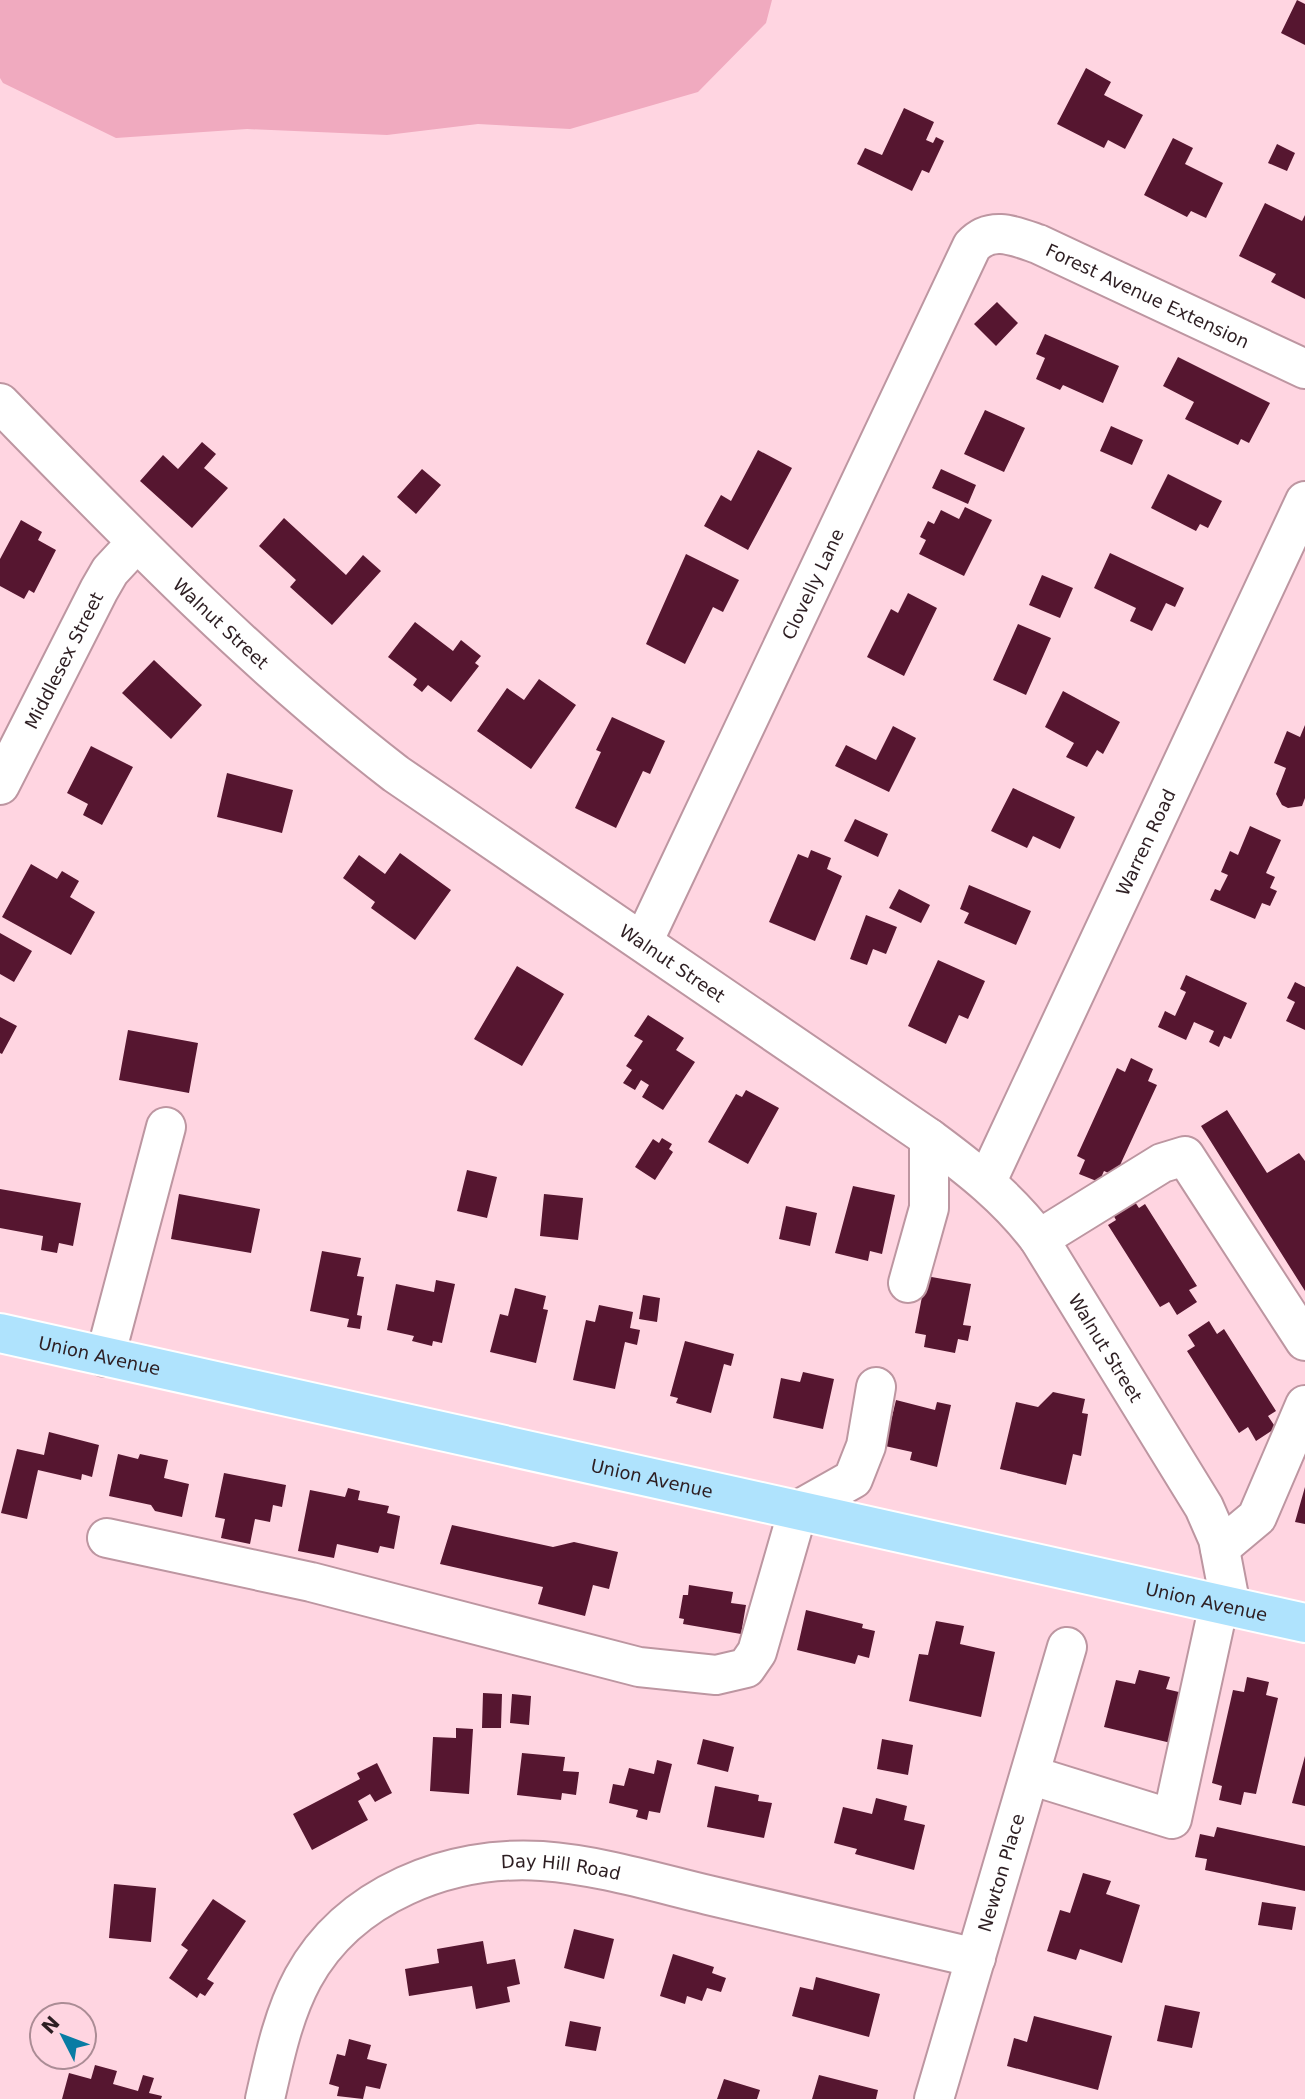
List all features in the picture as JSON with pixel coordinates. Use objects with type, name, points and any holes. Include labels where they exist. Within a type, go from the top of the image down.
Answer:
[{"type":"main road","name":"Union Avenue","points":[[0,1334],[1305,1623]]},
{"type":"street","name":"Forest Avenue Extension","points":[[987,234],[1000,233],[1038,244],[1305,369]]},
{"type":"street","name":"Clovelly Lane","points":[[643,942],[972,246],[987,234]]},
{"type":"street","name":"Walnut Street","points":[[0,403],[136,543],[273,674],[333,726],[396,774],[929,1138],[987,1181],[1015,1208],[1039,1239],[1205,1507],[1220,1548],[1225,1606]]},
{"type":"street","name":"Warren Road","points":[[987,1181],[1305,501]]},
{"type":"street","name":"Middlesex Street","points":[[0,785],[99,590],[110,571],[136,543]]},
{"type":"street","points":[[105,1357],[166,1127]]},
{"type":"street","points":[[908,1283],[929,1209],[929,1138]]},
{"type":"street","points":[[1039,1239],[1162,1163],[1185,1156],[1305,1341]]},
{"type":"street","points":[[107,1538],[311,1583],[639,1667],[716,1675],[746,1668],[757,1652],[798,1510],[853,1479],[866,1446],[876,1387]]},
{"type":"street","points":[[1220,1548],[1257,1517],[1305,1405]]},
{"type":"street","points":[[1030,1775],[1172,1819],[1225,1606]]},
{"type":"street","name":"Newton Place","points":[[934,2099],[1067,1647]]},
{"type":"street","name":"Day Hill Road","points":[[265,2099],[287,2017],[303,1978],[324,1948],[348,1921],[404,1886],[437,1873],[471,1866],[506,1861],[575,1865],[976,1958]]},
{"type":"shaded area","points":[[0,0],[772,0],[766,23],[698,92],[570,129],[478,124],[387,135],[247,129],[116,138],[3,83],[0,78]]},
{"type":"building","points":[[1297,0],[1305,4],[1305,45],[1281,33]]},
{"type":"building","points":[[1086,68],[1111,82],[1104,95],[1143,115],[1125,149],[1108,140],[1104,148],[1057,124]]},
{"type":"building","points":[[904,108],[934,122],[926,140],[933,143],[936,137],[944,141],[929,173],[922,170],[912,191],[857,164],[865,148],[882,155]]},
{"type":"building","points":[[1173,138],[1193,148],[1185,164],[1223,183],[1206,218],[1191,211],[1187,217],[1144,195]]},
{"type":"building","points":[[1277,144],[1295,153],[1287,171],[1268,163]]},
{"type":"building","points":[[1265,203],[1302,221],[1305,215],[1305,299],[1271,282],[1276,274],[1239,256]]},
{"type":"building","points":[[997,302],[1018,323],[996,346],[974,324]]},
{"type":"building","points":[[1045,334],[1119,366],[1103,403],[1063,385],[1060,390],[1036,379],[1045,358],[1036,354]]},
{"type":"building","points":[[1178,357],[1270,403],[1249,443],[1241,439],[1238,445],[1185,419],[1194,402],[1163,386]]},
{"type":"building","points":[[985,410],[1025,428],[1004,472],[964,454]]},
{"type":"building","points":[[1111,426],[1143,440],[1132,465],[1100,451]]},
{"type":"building","points":[[202,442],[216,454],[204,468],[228,488],[192,528],[140,481],[163,455],[178,469]]},
{"type":"building","points":[[758,450],[792,468],[748,550],[704,526],[721,495],[731,501]]},
{"type":"building","points":[[422,469],[441,485],[416,514],[397,497]]},
{"type":"building","points":[[941,469],[976,485],[968,504],[932,488]]},
{"type":"building","points":[[1168,474],[1222,501],[1208,528],[1200,524],[1196,531],[1151,508]]},
{"type":"building","points":[[965,507],[992,520],[964,576],[919,554],[926,540],[920,537],[928,521],[934,524],[941,510],[959,519]]},
{"type":"building","points":[[284,518],[346,575],[363,555],[381,571],[332,625],[290,587],[296,580],[259,546]]},
{"type":"building","points":[[21,520],[42,532],[38,540],[56,550],[34,593],[29,590],[24,599],[0,586],[0,559]]},
{"type":"building","points":[[1110,553],[1184,588],[1175,607],[1166,603],[1152,631],[1130,621],[1136,608],[1094,588]]},
{"type":"building","points":[[686,554],[739,580],[723,612],[713,607],[685,664],[646,644]]},
{"type":"building","points":[[1042,575],[1073,588],[1060,618],[1029,605]]},
{"type":"building","points":[[908,593],[937,608],[904,676],[867,657],[891,609],[898,613]]},
{"type":"building","points":[[415,622],[453,651],[461,640],[481,656],[475,663],[479,666],[451,702],[428,685],[422,692],[413,685],[417,679],[388,657]]},
{"type":"building","points":[[1018,624],[1051,638],[1026,695],[993,680]]},
{"type":"building","points":[[154,660],[202,705],[171,739],[122,693]]},
{"type":"building","points":[[539,679],[576,705],[531,769],[477,731],[507,688],[524,700]]},
{"type":"building","points":[[1063,691],[1120,722],[1103,754],[1097,750],[1087,767],[1066,757],[1074,743],[1045,727]]},
{"type":"building","points":[[612,717],[665,741],[650,774],[643,771],[616,828],[575,808],[601,752],[596,750]]},
{"type":"building","points":[[1305,725],[1305,798],[1302,806],[1288,808],[1282,805],[1276,794],[1286,768],[1274,763],[1287,731],[1300,737]]},
{"type":"building","points":[[893,726],[916,738],[889,792],[835,766],[846,745],[876,760]]},
{"type":"building","points":[[91,746],[133,767],[102,825],[83,815],[88,804],[67,793]]},
{"type":"building","points":[[227,773],[293,790],[282,833],[217,817]]},
{"type":"building","points":[[1013,788],[1075,817],[1060,849],[1033,836],[1027,848],[991,831]]},
{"type":"building","points":[[855,819],[888,834],[878,857],[844,841]]},
{"type":"building","points":[[1250,826],[1281,840],[1266,873],[1275,877],[1270,888],[1277,891],[1270,906],[1262,903],[1255,919],[1210,900],[1215,889],[1220,891],[1228,875],[1221,872],[1230,851],[1238,855]]},
{"type":"building","points":[[811,850],[831,858],[827,869],[842,876],[815,941],[769,922],[798,854],[808,858]]},
{"type":"building","points":[[400,853],[451,890],[415,940],[371,908],[375,902],[343,878],[359,855],[385,874]]},
{"type":"building","points":[[31,864],[57,879],[62,871],[79,881],[70,897],[95,912],[71,955],[2,917]]},
{"type":"building","points":[[969,885],[1031,911],[1016,945],[964,923],[969,913],[960,909]]},
{"type":"building","points":[[899,889],[930,905],[921,923],[889,908]]},
{"type":"building","points":[[866,915],[897,927],[886,954],[873,949],[867,965],[850,959]]},
{"type":"building","points":[[0,933],[32,951],[14,982],[0,974]]},
{"type":"building","points":[[938,960],[985,981],[968,1019],[959,1015],[946,1044],[908,1026]]},
{"type":"building","points":[[517,966],[564,994],[522,1066],[474,1039]]},
{"type":"building","points":[[1186,975],[1247,1003],[1231,1039],[1224,1036],[1219,1047],[1209,1042],[1214,1031],[1194,1022],[1186,1040],[1158,1027],[1165,1011],[1175,1016],[1186,992],[1180,989]]},
{"type":"building","points":[[1295,982],[1305,987],[1305,1030],[1286,1021],[1295,1002],[1287,998]]},
{"type":"building","points":[[648,1015],[684,1038],[676,1050],[695,1062],[663,1110],[642,1097],[649,1085],[641,1080],[635,1090],[623,1083],[632,1070],[626,1066],[643,1041],[634,1036]]},
{"type":"building","points":[[0,1017],[17,1026],[2,1054],[0,1053]]},
{"type":"building","points":[[128,1030],[198,1043],[189,1093],[119,1080]]},
{"type":"building","points":[[1131,1058],[1153,1069],[1148,1081],[1157,1085],[1115,1176],[1104,1171],[1099,1182],[1079,1174],[1085,1160],[1077,1156],[1117,1068],[1125,1072]]},
{"type":"building","points":[[746,1090],[779,1108],[748,1164],[708,1142],[736,1094],[742,1097]]},
{"type":"building","points":[[1227,1110],[1267,1173],[1299,1153],[1305,1161],[1305,1291],[1201,1126]]},
{"type":"building","points":[[662,1138],[672,1144],[669,1149],[673,1152],[655,1180],[635,1167],[653,1139],[659,1143]]},
{"type":"building","points":[[467,1170],[497,1177],[487,1218],[457,1211]]},
{"type":"building","points":[[853,1186],[895,1195],[882,1254],[870,1251],[868,1261],[835,1253]]},
{"type":"building","points":[[0,1189],[81,1203],[73,1246],[59,1243],[57,1253],[41,1250],[43,1236],[0,1228]]},
{"type":"building","points":[[179,1194],[260,1209],[251,1253],[171,1239]]},
{"type":"building","points":[[544,1194],[583,1198],[578,1240],[540,1236]]},
{"type":"building","points":[[1131,1196],[1139,1208],[1145,1204],[1197,1286],[1189,1290],[1197,1302],[1177,1315],[1169,1302],[1160,1307],[1108,1225],[1116,1220],[1110,1209]]},
{"type":"building","points":[[786,1206],[817,1213],[810,1246],[779,1239]]},
{"type":"building","points":[[322,1251],[361,1258],[357,1276],[364,1277],[357,1315],[362,1316],[360,1329],[347,1327],[349,1319],[310,1311]]},
{"type":"building","points":[[926,1276],[971,1284],[963,1325],[971,1326],[968,1341],[958,1339],[955,1353],[924,1347],[926,1335],[915,1333]]},
{"type":"building","points":[[436,1280],[455,1284],[442,1343],[433,1341],[432,1346],[412,1341],[414,1336],[387,1330],[396,1284],[434,1292]]},
{"type":"building","points":[[515,1288],[546,1296],[543,1309],[548,1310],[536,1363],[490,1352],[500,1314],[508,1316]]},
{"type":"building","points":[[643,1295],[660,1298],[657,1322],[639,1319]]},
{"type":"building","points":[[599,1305],[633,1312],[630,1328],[640,1330],[637,1345],[625,1342],[615,1389],[573,1380],[586,1320],[595,1322]]},
{"type":"building","points":[[1209,1321],[1217,1334],[1224,1329],[1276,1411],[1268,1416],[1276,1428],[1256,1441],[1248,1427],[1239,1433],[1187,1351],[1195,1346],[1188,1335]]},
{"type":"building","points":[[685,1341],[734,1354],[731,1366],[724,1364],[711,1413],[676,1403],[678,1398],[670,1396]]},
{"type":"building","points":[[803,1372],[834,1379],[823,1429],[773,1418],[781,1378],[800,1382]]},
{"type":"building","points":[[1053,1392],[1085,1399],[1082,1413],[1088,1414],[1081,1456],[1073,1454],[1066,1485],[1000,1469],[1016,1402],[1038,1407]]},
{"type":"building","points":[[896,1400],[935,1410],[937,1402],[951,1405],[937,1467],[910,1460],[912,1452],[885,1446]]},
{"type":"building","points":[[49,1432],[99,1445],[92,1477],[82,1474],[81,1480],[38,1470],[27,1519],[1,1513],[17,1449],[44,1455]]},
{"type":"building","points":[[118,1454],[138,1459],[140,1454],[168,1460],[164,1478],[189,1484],[182,1517],[155,1511],[151,1505],[109,1496]]},
{"type":"building","points":[[224,1473],[286,1485],[282,1507],[273,1505],[270,1522],[255,1519],[250,1544],[221,1538],[225,1519],[215,1517]]},
{"type":"building","points":[[1305,1487],[1305,1524],[1295,1522]]},
{"type":"building","points":[[348,1488],[360,1491],[358,1500],[389,1506],[387,1513],[400,1516],[394,1549],[380,1546],[378,1553],[337,1544],[334,1558],[298,1551],[310,1490],[345,1497]]},
{"type":"building","points":[[452,1525],[553,1547],[574,1542],[618,1552],[609,1589],[593,1585],[585,1616],[538,1604],[543,1587],[440,1564]]},
{"type":"building","points":[[689,1585],[733,1592],[731,1603],[746,1605],[741,1634],[683,1624],[684,1619],[679,1618],[683,1595],[688,1595]]},
{"type":"building","points":[[806,1610],[863,1624],[862,1628],[875,1631],[869,1658],[858,1655],[855,1664],[797,1650]]},
{"type":"building","points":[[936,1621],[964,1626],[960,1644],[995,1652],[981,1717],[909,1701],[919,1654],[928,1655]]},
{"type":"building","points":[[1139,1670],[1170,1677],[1166,1689],[1183,1693],[1171,1743],[1104,1727],[1116,1680],[1135,1684]]},
{"type":"building","points":[[1247,1677],[1269,1682],[1266,1695],[1278,1698],[1256,1794],[1244,1792],[1241,1805],[1219,1800],[1222,1786],[1212,1783],[1233,1690],[1244,1692]]},
{"type":"building","points":[[483,1693],[502,1694],[501,1728],[482,1728]]},
{"type":"building","points":[[512,1694],[531,1696],[529,1725],[510,1723]]},
{"type":"building","points":[[456,1728],[473,1729],[469,1794],[430,1791],[433,1737],[456,1738]]},
{"type":"building","points":[[703,1739],[734,1747],[728,1772],[697,1764]]},
{"type":"building","points":[[882,1739],[913,1745],[908,1775],[877,1769]]},
{"type":"building","points":[[522,1753],[565,1757],[563,1771],[579,1772],[576,1795],[562,1793],[561,1800],[517,1795]]},
{"type":"building","points":[[1305,1756],[1305,1806],[1292,1803]]},
{"type":"building","points":[[657,1760],[672,1764],[660,1813],[649,1811],[647,1820],[636,1817],[638,1810],[609,1803],[613,1784],[624,1786],[629,1768],[654,1774]]},
{"type":"building","points":[[377,1763],[392,1793],[375,1802],[370,1794],[358,1801],[368,1820],[312,1850],[293,1814],[360,1779],[357,1773]]},
{"type":"building","points":[[715,1786],[759,1795],[758,1801],[772,1803],[764,1838],[707,1827]]},
{"type":"building","points":[[876,1798],[907,1806],[904,1820],[925,1825],[914,1870],[855,1854],[857,1849],[834,1843],[843,1807],[872,1814]]},
{"type":"building","points":[[1217,1827],[1305,1846],[1305,1891],[1205,1870],[1207,1859],[1195,1857],[1200,1834],[1214,1837]]},
{"type":"building","points":[[1083,1873],[1111,1881],[1106,1894],[1140,1905],[1122,1963],[1080,1949],[1076,1960],[1047,1951],[1060,1910],[1070,1913]]},
{"type":"building","points":[[114,1884],[156,1888],[151,1942],[109,1938]]},
{"type":"building","points":[[213,1899],[246,1921],[207,1979],[214,1983],[205,1996],[200,1993],[197,1998],[169,1978],[188,1950],[181,1945]]},
{"type":"building","points":[[1262,1902],[1296,1907],[1292,1930],[1258,1925]]},
{"type":"building","points":[[574,1929],[614,1939],[604,1979],[564,1968]]},
{"type":"building","points":[[483,1941],[487,1964],[515,1959],[520,1984],[507,1987],[510,2002],[476,2009],[472,1986],[409,1996],[405,1969],[439,1963],[437,1949]]},
{"type":"building","points":[[673,1954],[714,1967],[712,1973],[726,1978],[721,1992],[707,1988],[702,2001],[687,1996],[685,2004],[660,1996]]},
{"type":"building","points":[[816,1977],[880,1994],[869,2037],[792,2016],[800,1987],[813,1990]]},
{"type":"building","points":[[1165,2005],[1200,2012],[1192,2048],[1157,2041]]},
{"type":"building","points":[[1034,2016],[1112,2036],[1098,2090],[1007,2066],[1014,2038],[1027,2042]]},
{"type":"building","points":[[570,2021],[601,2027],[596,2051],[565,2046]]},
{"type":"building","points":[[349,2039],[371,2045],[367,2059],[387,2064],[380,2089],[366,2086],[363,2099],[337,2096],[339,2087],[329,2084],[337,2054],[345,2056]]},
{"type":"building","points":[[98,2066],[117,2071],[113,2084],[138,2091],[143,2075],[154,2078],[149,2093],[162,2096],[161,2099],[62,2099],[69,2073],[91,2079],[93,2071],[98,2071]]},
{"type":"building","points":[[819,2075],[878,2090],[876,2099],[812,2099]]},
{"type":"building","points":[[724,2079],[760,2090],[757,2099],[717,2099]]}]
